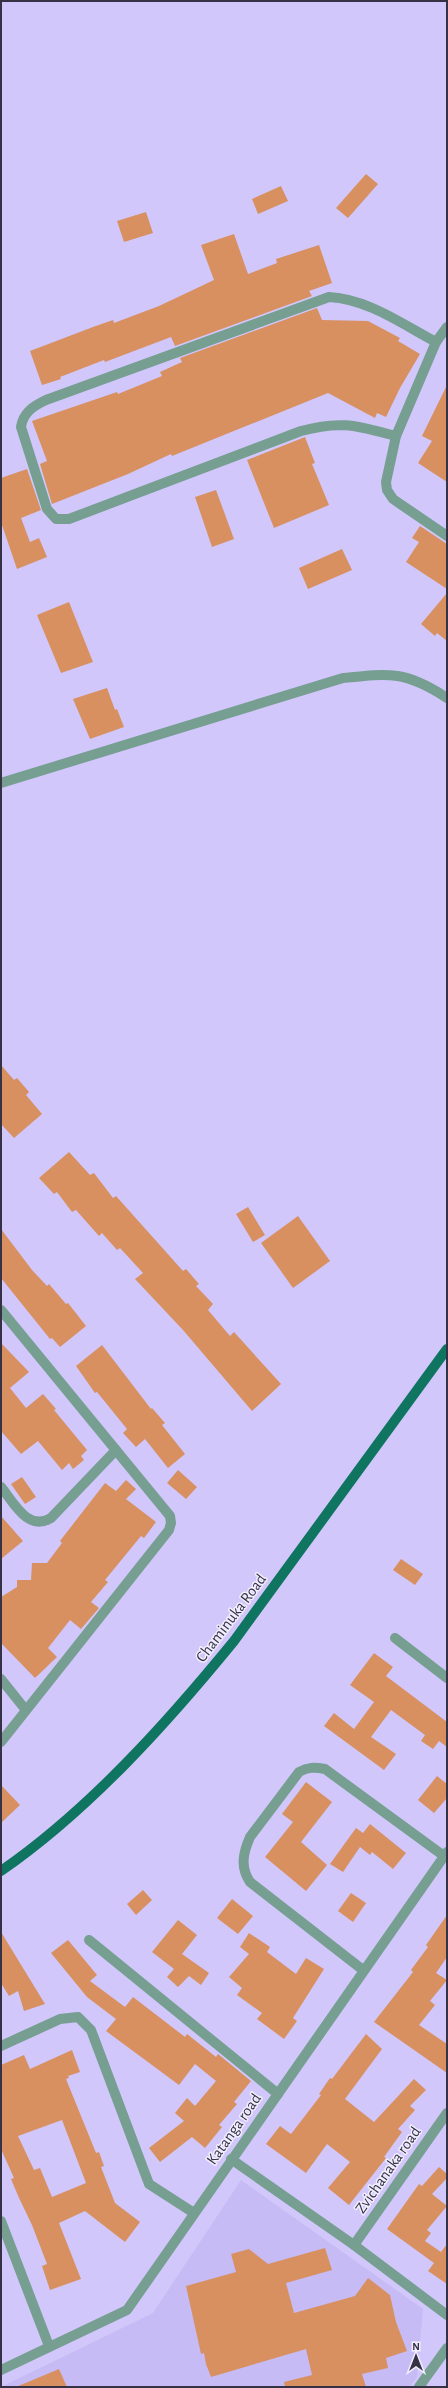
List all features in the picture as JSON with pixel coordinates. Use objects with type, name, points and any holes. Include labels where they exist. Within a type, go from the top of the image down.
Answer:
[{"type":"main road","name":"Chaminuka Road","points":[[1,1871],[104,1784],[196,1687],[234,1641],[447,1349]]},
{"type":"street","points":[[396,436],[348,424],[319,426],[300,431],[69,519],[56,519],[47,509],[21,427],[23,419],[30,410],[46,400],[329,297],[346,298],[363,303],[436,342]]},
{"type":"street","points":[[447,327],[436,342],[396,436],[386,482],[387,490],[393,499],[447,536]]},
{"type":"street","points":[[1,783],[343,678],[385,674],[405,676],[425,683],[447,698]]},
{"type":"street","points":[[1,1310],[170,1516],[172,1523],[169,1530],[25,1709],[1,1742]]},
{"type":"street","points":[[1,1488],[26,1517],[32,1521],[45,1522],[51,1518],[116,1450]]},
{"type":"street","points":[[395,1638],[447,1678]]},
{"type":"street","points":[[1,1679],[25,1709]]},
{"type":"street","points":[[363,1970],[250,1882],[244,1873],[243,1862],[245,1848],[250,1837],[299,1772],[306,1768],[315,1767],[325,1769],[446,1854]]},
{"type":"street","name":"Katanga road","points":[[1,2370],[127,2310],[363,1970],[446,1854]]},
{"type":"street","points":[[89,1940],[278,2094]]},
{"type":"street","points":[[1,2046],[60,2019],[78,2016],[92,2030],[149,2184],[194,2213]]},
{"type":"street","name":"Zvichanaka road","points":[[354,2245],[447,2113]]},
{"type":"street","points":[[231,2159],[354,2245],[447,2315]]},
{"type":"street","points":[[1,2221],[49,2346]]},
{"type":"street","points":[[419,2387],[447,2348]]},
{"type":"shaded area","points":[[241,2180],[423,2309],[417,2377],[409,2387],[1,2387],[153,2313]]},
{"type":"building","points":[[366,174],[378,184],[348,218],[336,208]]},
{"type":"building","points":[[281,186],[288,201],[258,214],[252,199]]},
{"type":"building","points":[[146,212],[153,233],[124,242],[117,221]]},
{"type":"building","points":[[234,234],[248,274],[277,263],[276,259],[319,245],[332,283],[309,291],[312,296],[175,346],[171,337],[105,362],[104,360],[60,377],[61,379],[42,385],[30,351],[113,320],[114,323],[159,306],[214,280],[201,245]]},
{"type":"building","points":[[317,308],[322,320],[368,321],[400,338],[398,341],[420,354],[400,388],[386,417],[377,413],[375,418],[328,393],[172,456],[171,454],[128,474],[52,504],[40,464],[47,461],[32,421],[117,392],[118,394],[162,376],[160,372],[182,362],[180,358]]},
{"type":"building","points":[[447,385],[447,482],[418,463],[432,441],[422,436]]},
{"type":"building","points":[[305,437],[315,463],[312,464],[329,505],[274,528],[247,460]]},
{"type":"building","points":[[27,469],[41,510],[21,518],[30,542],[39,538],[47,557],[17,569],[1,522],[1,478]]},
{"type":"building","points":[[216,490],[234,539],[212,547],[195,497]]},
{"type":"building","points":[[420,526],[447,544],[447,589],[406,562],[419,542],[412,538]]},
{"type":"building","points":[[342,549],[352,570],[308,589],[299,568]]},
{"type":"building","points":[[447,593],[447,641],[437,633],[435,636],[421,624]]},
{"type":"building","points":[[69,602],[93,662],[61,673],[37,615]]},
{"type":"building","points":[[107,688],[115,710],[117,709],[124,727],[90,739],[73,699]]},
{"type":"building","points":[[1,1065],[14,1080],[17,1078],[29,1092],[26,1095],[42,1114],[14,1138],[1,1124]]},
{"type":"building","points":[[69,1152],[90,1175],[94,1173],[113,1198],[116,1196],[183,1271],[186,1269],[199,1284],[196,1286],[213,1304],[208,1310],[230,1336],[234,1332],[281,1384],[252,1411],[183,1330],[135,1279],[143,1273],[120,1248],[117,1250],[102,1233],[99,1236],[76,1210],[72,1212],[57,1192],[54,1194],[39,1178]]},
{"type":"building","points":[[248,1207],[265,1235],[253,1242],[236,1214]]},
{"type":"building","points":[[298,1216],[330,1261],[293,1288],[261,1243]]},
{"type":"building","points":[[1,1229],[32,1270],[47,1286],[49,1284],[66,1304],[68,1303],[86,1326],[60,1347],[52,1338],[50,1339],[1,1278]]},
{"type":"building","points":[[1,1343],[29,1372],[10,1388],[26,1408],[43,1394],[56,1409],[54,1410],[87,1450],[81,1456],[84,1460],[73,1469],[69,1463],[62,1470],[38,1441],[21,1454],[1,1431]]},
{"type":"building","points":[[102,1345],[151,1409],[152,1408],[165,1423],[162,1425],[185,1454],[168,1468],[145,1439],[136,1447],[123,1433],[127,1429],[97,1392],[95,1393],[76,1366]]},
{"type":"building","points":[[178,1470],[197,1487],[186,1499],[167,1483]]},
{"type":"building","points":[[22,1477],[36,1497],[25,1504],[11,1484]]},
{"type":"building","points":[[126,1480],[136,1489],[126,1499],[156,1522],[144,1538],[141,1536],[105,1580],[108,1582],[91,1602],[99,1608],[81,1629],[70,1620],[48,1648],[57,1657],[35,1678],[1,1643],[1,1597],[17,1587],[17,1580],[31,1580],[32,1563],[47,1563],[62,1543],[60,1541],[105,1483],[116,1491]]},
{"type":"building","points":[[1,1516],[23,1541],[1,1559]]},
{"type":"building","points":[[401,1559],[423,1574],[415,1585],[393,1570]]},
{"type":"building","points":[[374,1653],[393,1667],[386,1676],[447,1722],[447,1747],[439,1741],[433,1749],[421,1741],[425,1735],[391,1710],[371,1737],[396,1754],[384,1770],[324,1726],[334,1713],[354,1729],[374,1702],[350,1685]]},
{"type":"building","points":[[437,1776],[447,1784],[447,1798],[434,1813],[418,1800]]},
{"type":"building","points":[[306,1782],[332,1802],[301,1842],[327,1865],[306,1891],[265,1857],[293,1822],[282,1814]]},
{"type":"building","points":[[1,1785],[20,1805],[1,1823]]},
{"type":"building","points":[[370,1824],[406,1853],[393,1869],[372,1852],[370,1855],[360,1847],[343,1872],[330,1864],[356,1828],[363,1833]]},
{"type":"building","points":[[143,1890],[152,1900],[136,1915],[127,1904]]},
{"type":"building","points":[[351,1893],[366,1903],[353,1922],[338,1911]]},
{"type":"building","points":[[232,1899],[253,1916],[238,1934],[217,1918]]},
{"type":"building","points":[[447,1915],[447,1957],[436,1973],[447,1980],[430,2001],[435,2005],[419,2025],[447,2044],[447,2073],[374,2022],[413,1972],[411,1970],[428,1947],[426,1945]]},
{"type":"building","points":[[178,1920],[197,1935],[182,1954],[209,1973],[201,1985],[189,1976],[178,1987],[167,1977],[174,1969],[152,1952]]},
{"type":"building","points":[[1,1932],[45,2004],[24,2011],[18,1991],[9,1996],[1,1983]]},
{"type":"building","points":[[249,1933],[270,1947],[267,1952],[296,1974],[306,1958],[324,1969],[293,2018],[297,2021],[284,2039],[257,2019],[262,2013],[237,1995],[242,1988],[229,1977],[249,1954],[240,1947]]},
{"type":"building","points":[[68,1940],[97,1975],[90,1981],[125,2007],[133,1997],[185,2037],[187,2034],[216,2057],[218,2054],[251,2081],[234,2102],[237,2104],[219,2125],[222,2127],[205,2148],[192,2137],[160,2162],[149,2148],[184,2121],[175,2113],[187,2098],[195,2106],[216,2081],[195,2064],[179,2085],[106,2031],[116,2019],[87,1997],[51,1953]]},
{"type":"building","points":[[366,2034],[382,2049],[345,2099],[374,2122],[414,2079],[426,2090],[410,2106],[415,2110],[398,2129],[402,2132],[384,2157],[386,2158],[349,2205],[328,2188],[350,2162],[327,2144],[306,2173],[266,2144],[280,2126],[291,2134],[321,2095],[319,2094],[330,2078],[332,2079]]},
{"type":"building","points":[[72,2050],[80,2072],[68,2076],[69,2078],[66,2079],[96,2153],[99,2152],[104,2166],[101,2167],[115,2203],[140,2222],[125,2242],[85,2211],[59,2223],[81,2279],[50,2290],[42,2266],[47,2264],[32,2225],[11,2179],[14,2178],[1,2149],[1,2065],[24,2055],[30,2069]],"holes":[[[62,2120],[86,2183],[52,2197],[40,2168],[34,2170],[18,2136]]]},
{"type":"building","points":[[439,2167],[447,2174],[447,2178],[432,2194],[447,2206],[427,2230],[431,2233],[425,2241],[441,2252],[447,2244],[447,2284],[428,2271],[434,2263],[387,2229],[419,2184],[422,2186]]},
{"type":"building","points":[[325,2248],[332,2270],[286,2283],[294,2313],[355,2296],[368,2278],[390,2295],[396,2322],[407,2351],[386,2358],[388,2368],[362,2374],[366,2387],[285,2387],[284,2382],[312,2375],[306,2349],[211,2377],[204,2353],[201,2354],[186,2286],[236,2272],[231,2254],[249,2249],[268,2264]]},
{"type":"building","points":[[59,2369],[67,2387],[16,2387]]}]
